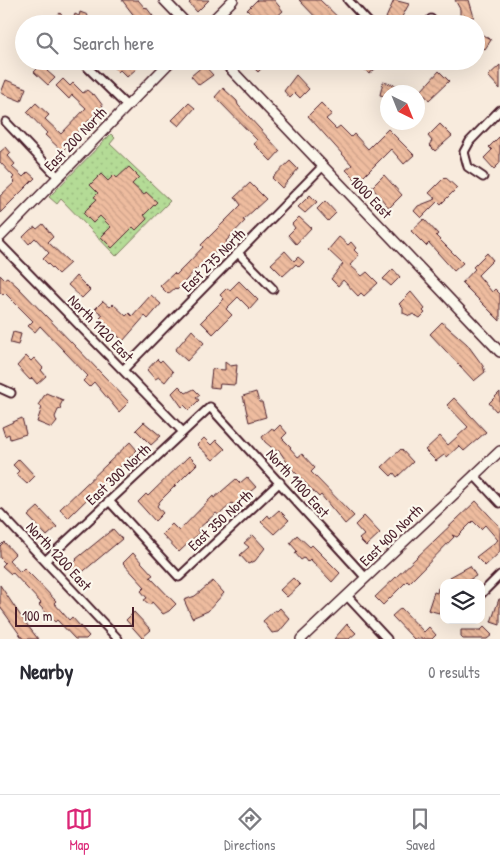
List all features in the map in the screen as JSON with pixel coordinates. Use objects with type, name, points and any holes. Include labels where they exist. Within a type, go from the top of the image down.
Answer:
[{"type":"street","points":[[164,0],[178,15]]},
{"type":"street","points":[[218,15],[233,0]]},
{"type":"street","points":[[348,0],[362,15]]},
{"type":"street","points":[[90,70],[127,106]]},
{"type":"street","name":"East 200 North","points":[[0,237],[162,70]]},
{"type":"street","name":"1000 East","points":[[230,70],[500,352]]},
{"type":"street","points":[[483,178],[468,167],[464,152],[470,141],[500,110]]},
{"type":"street","points":[[6,122],[58,176]]},
{"type":"street","name":"East 275 North","points":[[122,370],[239,254],[322,167]]},
{"type":"street","name":"North 1120 East","points":[[0,244],[183,432]]},
{"type":"street","points":[[239,254],[272,289]]},
{"type":"street","points":[[0,388],[11,392]]},
{"type":"street","name":"East 300 North","points":[[45,561],[210,407]]},
{"type":"street","name":"North 1100 East","points":[[210,407],[366,578]]},
{"type":"street","name":"East 400 North","points":[[301,639],[500,451]]},
{"type":"street","points":[[474,475],[500,503]]},
{"type":"street","name":"East 350 North","points":[[110,502],[179,578],[280,482]]},
{"type":"street","name":"North 1200 East","points":[[0,513],[118,639]]},
{"type":"street","points":[[485,590],[500,575]]},
{"type":"street","points":[[347,596],[387,639]]},
{"type":"green space","points":[[111,134],[115,138],[110,144],[170,201],[116,256],[61,199],[57,204],[49,197]]},
{"type":"building","points":[[122,0],[138,0],[152,15],[133,15]]},
{"type":"building","points":[[192,0],[209,0],[197,12],[189,3]]},
{"type":"building","points":[[257,0],[274,0],[283,11],[278,15],[252,15],[247,10]]},
{"type":"building","points":[[299,0],[320,0],[336,15],[313,15]]},
{"type":"building","points":[[394,0],[409,4],[403,15],[387,15]]},
{"type":"building","points":[[455,0],[469,0],[473,15],[460,15],[460,9]]},
{"type":"building","points":[[485,36],[491,40],[485,49]]},
{"type":"building","points":[[500,65],[500,89],[488,76]]},
{"type":"building","points":[[36,70],[48,70],[55,78],[48,85],[34,72]]},
{"type":"building","points":[[120,70],[135,70],[127,77]]},
{"type":"building","points":[[198,70],[208,70],[213,75],[199,85],[191,76]]},
{"type":"building","points":[[365,70],[374,70],[369,74]]},
{"type":"building","points":[[439,71],[449,81],[429,100],[425,96],[425,87]]},
{"type":"building","points":[[296,75],[309,89],[300,98],[295,93],[290,98],[284,91]]},
{"type":"building","points":[[63,79],[70,86],[73,83],[83,93],[87,90],[94,94],[103,106],[67,142],[69,144],[62,151],[45,135],[47,133],[27,112],[36,103],[49,115],[45,119],[61,134],[86,108],[72,95],[69,99],[56,86]]},
{"type":"building","points":[[6,80],[26,88],[21,101],[1,93]]},
{"type":"building","points":[[383,82],[395,85],[382,85]]},
{"type":"building","points":[[223,88],[237,101],[238,105],[280,151],[271,161],[254,144],[257,140],[215,97]]},
{"type":"building","points":[[189,103],[195,108],[179,126],[172,120]]},
{"type":"building","points":[[321,103],[332,114],[326,119],[336,129],[340,126],[351,137],[354,134],[368,149],[389,130],[414,155],[404,164],[391,149],[358,182],[346,170],[352,165],[308,116]]},
{"type":"building","points":[[440,124],[452,136],[435,151],[429,145],[432,141],[428,136]]},
{"type":"building","points":[[500,136],[500,163],[494,169],[484,158],[492,150],[489,147]]},
{"type":"building","points":[[6,147],[11,153],[8,156],[15,164],[12,167],[23,177],[28,172],[35,178],[0,213],[0,196],[15,182],[12,179],[14,177],[0,162],[0,152]]},
{"type":"building","points":[[290,161],[298,169],[282,188],[272,178]]},
{"type":"building","points":[[129,167],[139,177],[132,184],[144,195],[146,192],[157,202],[144,215],[147,219],[136,230],[133,227],[112,248],[101,237],[111,227],[100,216],[93,223],[83,213],[97,199],[94,197],[98,193],[90,185],[101,174],[108,181],[114,175],[117,178]]},
{"type":"building","points":[[384,175],[402,195],[389,208],[372,187]]},
{"type":"building","points":[[445,177],[457,188],[441,204],[438,201],[421,218],[414,211],[418,206],[436,199],[429,193]]},
{"type":"building","points":[[250,183],[266,199],[243,220],[245,221],[226,241],[227,243],[196,269],[177,290],[175,288],[168,294],[160,286],[174,273],[176,275],[203,247],[201,245],[241,205],[235,197]]},
{"type":"building","points":[[310,195],[317,202],[305,213],[298,207]]},
{"type":"building","points":[[325,201],[336,213],[328,221],[317,209]]},
{"type":"building","points":[[299,217],[311,228],[296,244],[288,235],[295,228],[292,224]]},
{"type":"building","points":[[424,219],[438,234],[436,236],[463,263],[454,271],[429,243],[426,246],[411,231]]},
{"type":"building","points":[[43,224],[53,237],[48,242],[70,263],[58,274],[43,259],[49,253],[35,238],[29,244],[23,237],[30,230],[35,227],[37,229]]},
{"type":"building","points":[[339,237],[348,245],[351,242],[356,248],[354,250],[359,255],[350,265],[362,276],[367,272],[378,283],[364,296],[361,293],[358,296],[343,280],[338,286],[331,279],[343,264],[328,250]]},
{"type":"building","points":[[285,251],[294,261],[298,257],[304,262],[299,267],[296,264],[283,276],[271,264]]},
{"type":"building","points":[[487,253],[493,260],[478,275],[492,292],[495,289],[500,294],[500,321],[462,283],[475,269],[473,267]]},
{"type":"building","points":[[393,269],[400,277],[391,286],[383,279]]},
{"type":"building","points":[[0,275],[4,279],[7,277],[18,287],[129,402],[119,412],[94,382],[89,387],[83,381],[88,376],[40,326],[35,332],[28,326],[33,321],[5,293],[3,295],[0,292]]},
{"type":"building","points":[[76,276],[90,290],[82,298],[68,285]]},
{"type":"building","points":[[239,281],[258,300],[250,309],[238,297],[226,309],[232,315],[213,334],[201,322],[224,299],[220,295],[227,288],[230,290]]},
{"type":"building","points":[[411,292],[425,309],[423,311],[425,313],[420,318],[413,314],[410,316],[403,313],[403,308],[399,304]]},
{"type":"building","points":[[151,295],[161,304],[148,319],[145,316],[123,341],[100,318],[103,315],[95,309],[103,301],[110,307],[113,304],[126,316],[129,313],[132,316]]},
{"type":"building","points":[[442,322],[467,344],[483,366],[485,372],[474,381],[430,334]]},
{"type":"building","points":[[192,330],[204,343],[187,361],[175,350]]},
{"type":"building","points":[[13,332],[21,334],[18,345],[10,343]]},
{"type":"building","points":[[26,356],[31,361],[34,358],[43,368],[41,370],[46,376],[37,384],[32,378],[30,380],[17,366]]},
{"type":"building","points":[[157,359],[160,362],[162,360],[173,372],[165,382],[159,377],[155,379],[147,370]]},
{"type":"building","points":[[225,362],[230,366],[237,365],[235,385],[220,384],[219,388],[210,387],[212,369],[225,370]]},
{"type":"building","points":[[179,386],[186,393],[194,389],[200,395],[196,398],[199,400],[189,410],[184,405],[182,407],[172,393]]},
{"type":"building","points":[[256,392],[259,402],[262,402],[266,417],[249,422],[243,396]]},
{"type":"building","points":[[500,392],[500,408],[496,411],[489,403]]},
{"type":"building","points":[[46,393],[63,400],[60,406],[61,409],[58,410],[55,417],[57,422],[52,428],[37,422],[42,407],[38,405]]},
{"type":"building","points":[[454,398],[486,432],[464,451],[459,446],[447,457],[444,455],[436,461],[425,450],[440,436],[448,445],[468,427],[447,405]]},
{"type":"building","points":[[22,418],[26,434],[10,439],[9,434],[5,436],[2,427]]},
{"type":"building","points":[[144,422],[161,436],[151,445],[136,430]]},
{"type":"building","points":[[280,425],[287,433],[282,438],[290,448],[298,457],[302,454],[315,468],[311,472],[354,516],[345,524],[321,495],[319,497],[291,468],[278,449],[276,451],[265,442],[262,437],[272,428],[274,431]]},
{"type":"building","points":[[204,438],[211,445],[216,440],[225,449],[213,460],[197,445]]},
{"type":"building","points":[[130,442],[137,450],[68,518],[60,509]]},
{"type":"building","points":[[401,449],[413,462],[397,477],[394,473],[391,476],[382,467]]},
{"type":"building","points":[[189,456],[197,464],[160,501],[157,506],[163,513],[155,521],[138,502],[146,494],[148,496]]},
{"type":"building","points":[[19,459],[35,476],[27,484],[16,474],[19,471],[13,465]]},
{"type":"building","points":[[247,477],[256,487],[234,505],[232,503],[219,515],[216,513],[197,530],[199,533],[179,552],[162,534],[172,524],[179,531],[213,496],[214,498],[236,479],[240,483]]},
{"type":"building","points":[[476,501],[500,527],[500,552],[485,566],[476,557],[498,540],[485,525],[481,529],[473,521],[457,537],[452,535],[454,537],[418,574],[409,583],[407,581],[383,605],[375,597]]},
{"type":"building","points":[[38,507],[57,527],[47,536],[28,516]]},
{"type":"building","points":[[279,510],[289,520],[274,534],[261,522],[268,515],[270,518]]},
{"type":"building","points":[[364,516],[380,533],[366,546],[359,539],[364,535],[355,525]]},
{"type":"building","points":[[113,529],[122,539],[79,575],[71,566],[76,559]]},
{"type":"building","points":[[253,535],[265,548],[255,561],[248,564],[240,555],[249,547],[244,543]]},
{"type":"building","points":[[297,535],[310,547],[312,545],[340,573],[332,582],[310,559],[307,562],[304,558],[301,560],[295,553],[297,551],[290,543]]},
{"type":"building","points":[[4,542],[15,554],[9,560],[20,572],[24,568],[56,601],[54,603],[69,620],[72,617],[89,636],[86,639],[75,639],[57,620],[55,622],[39,605],[41,603],[12,572],[11,574],[2,566],[5,563],[0,558],[0,546]]},
{"type":"building","points":[[133,553],[153,575],[150,577],[176,604],[169,611],[163,614],[152,602],[150,605],[144,600],[147,598],[141,591],[145,587],[123,563]]},
{"type":"building","points":[[470,566],[476,576],[470,579],[451,579],[450,577]]},
{"type":"building","points":[[293,578],[300,585],[287,597],[280,590]]},
{"type":"building","points":[[213,581],[224,593],[208,611],[192,618],[184,600],[195,596]]},
{"type":"building","points":[[0,585],[38,639],[23,639],[0,607]]},
{"type":"building","points":[[438,588],[440,589],[439,613],[428,610],[434,592],[437,593]]},
{"type":"building","points":[[500,599],[500,625],[491,622]]},
{"type":"building","points":[[280,608],[290,619],[279,632],[272,633],[263,621]]},
{"type":"building","points":[[401,608],[424,632],[429,627],[436,635],[432,639],[414,639],[392,616]]},
{"type":"building","points":[[134,612],[151,630],[142,638],[126,620]]},
{"type":"building","points":[[347,624],[356,633],[349,639],[334,639]]},
{"type":"building","points":[[484,627],[492,635],[487,639],[463,639],[461,637],[461,630],[481,630]]}]
